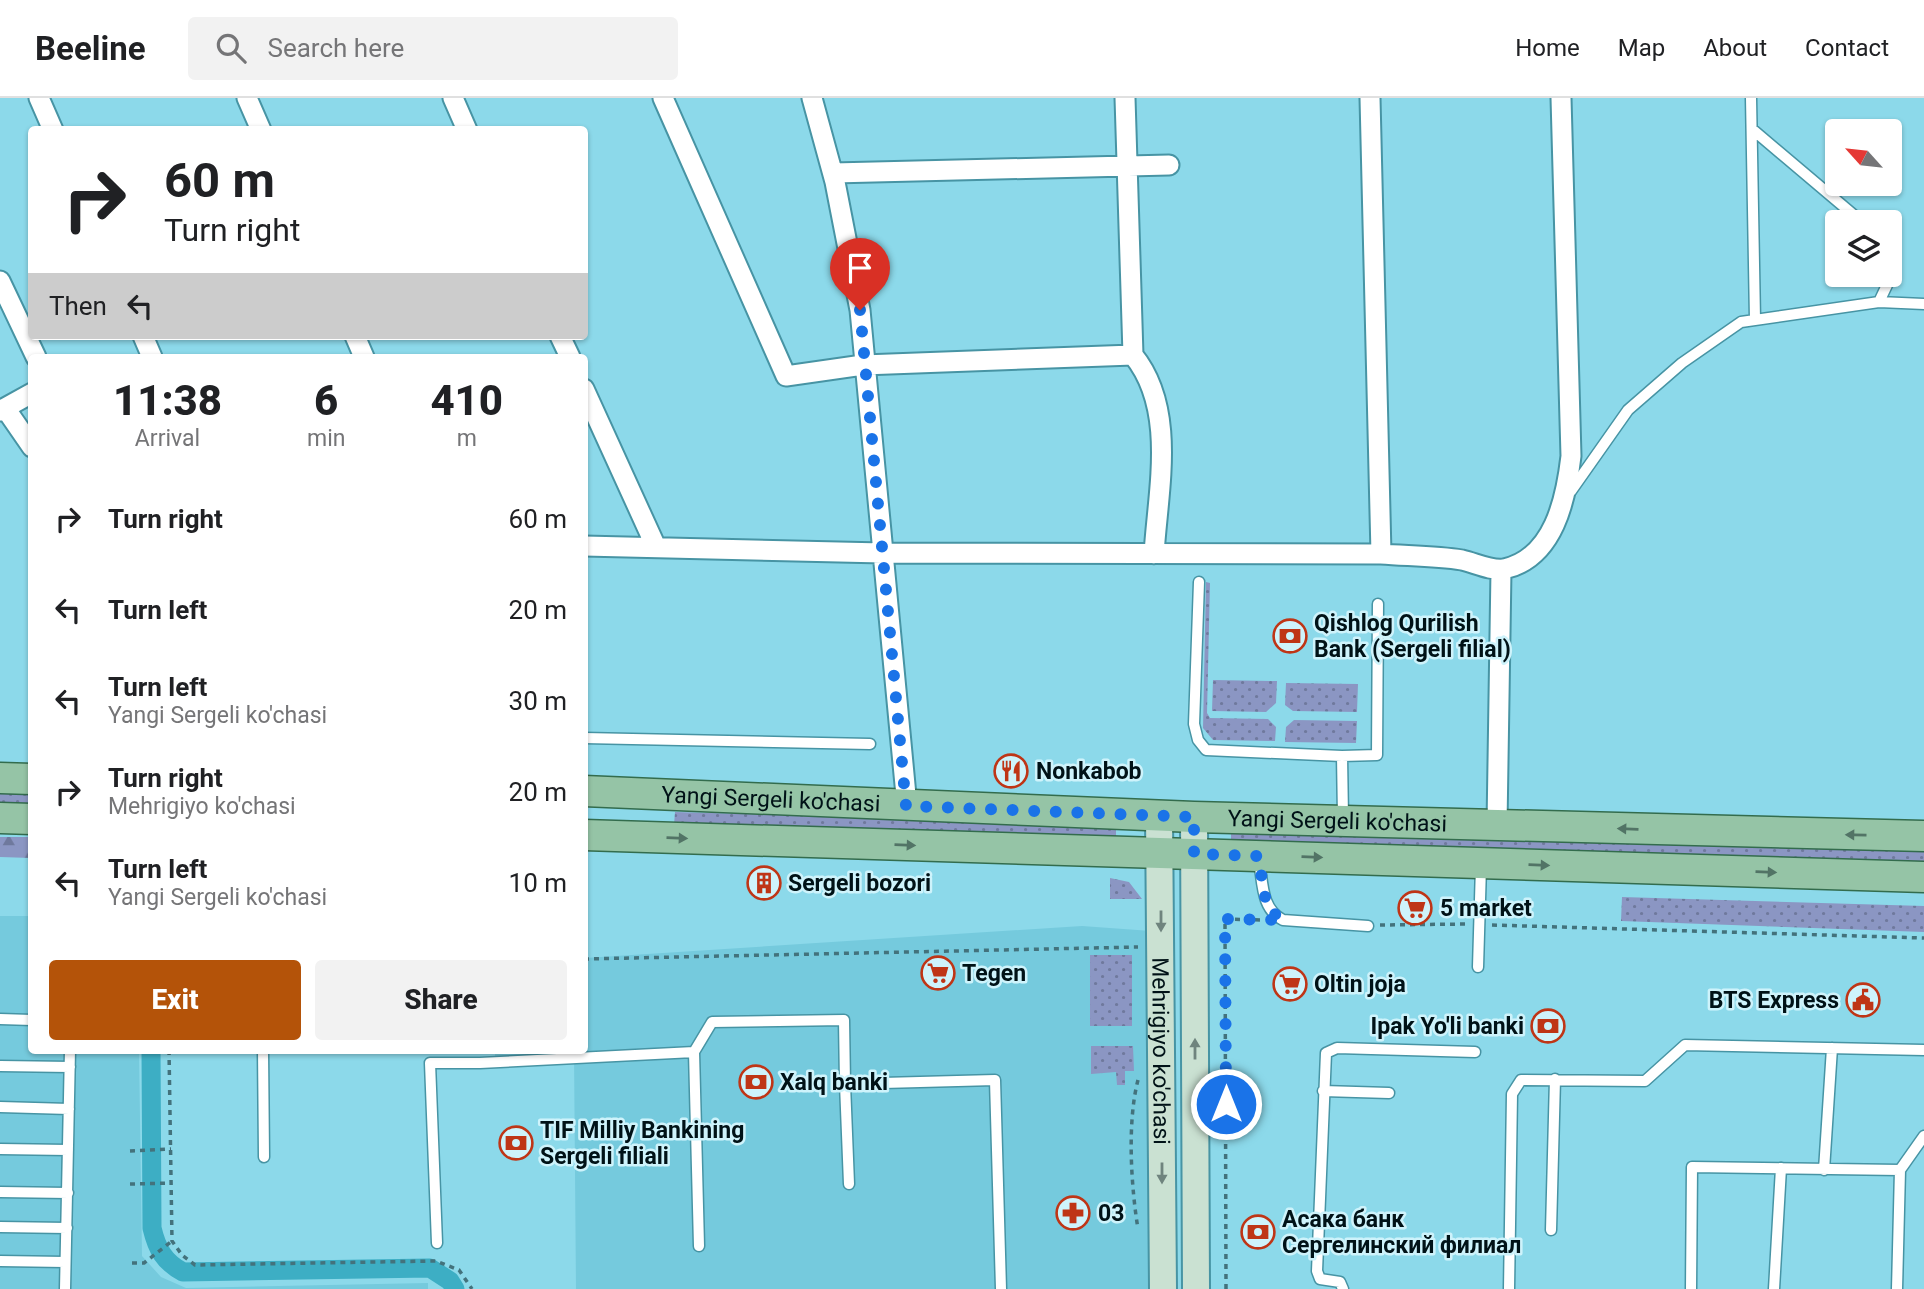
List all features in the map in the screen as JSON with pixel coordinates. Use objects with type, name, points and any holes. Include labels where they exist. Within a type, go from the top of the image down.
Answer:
[{"type":"main road","points":[[0,778],[28,779]]},
{"type":"main road","name":"Yangi Sergeli ko'chasi","points":[[588,791],[1194,817],[1924,836]]},
{"type":"main road","points":[[623,836],[640,815],[637,802],[626,792]]},
{"type":"main road","name":"Mehrigiyo ko'chasi","points":[[1159,815],[1163,1289]]},
{"type":"main road","name":"Mehrigiyo ko'chasi","points":[[1194,817],[1196,1289]]},
{"type":"main road","points":[[0,818],[28,819]]},
{"type":"main road","name":"Yangi Sergeli ko'chasi","points":[[588,835],[1924,877]]},
{"type":"street","points":[[39,98],[51,126]]},
{"type":"street","points":[[247,98],[259,126]]},
{"type":"street","points":[[453,98],[465,126]]},
{"type":"street","points":[[663,98],[786,376],[863,365],[1133,355]]},
{"type":"street","points":[[811,98],[833,173],[860,310],[906,806]]},
{"type":"street","points":[[1125,98],[1133,355],[1147,372],[1156,394],[1161,423],[1154,554]]},
{"type":"street","points":[[1370,98],[1381,554]]},
{"type":"street","points":[[588,546],[883,553],[1381,554],[1461,560],[1501,569],[1521,563],[1539,548],[1553,529],[1566,497],[1571,456],[1561,98]]},
{"type":"street","points":[[833,173],[1169,165]]},
{"type":"street","points":[[0,281],[35,354]]},
{"type":"street","points":[[28,395],[2,410],[28,442]]},
{"type":"street","points":[[588,398],[656,547]]},
{"type":"street","points":[[1497,825],[1501,569]]},
{"type":"lane","points":[[1751,98],[1755,320]]},
{"type":"lane","points":[[1752,129],[1848,210]]},
{"type":"lane","points":[[1879,302],[1886,287]]},
{"type":"lane","points":[[1566,497],[1628,410],[1682,363],[1741,322],[1879,302],[1924,304]]},
{"type":"lane","points":[[1199,582],[1194,724],[1198,740],[1206,750],[1377,755],[1378,604]]},
{"type":"lane","points":[[588,738],[870,744]]},
{"type":"lane","points":[[1342,756],[1343,821]]},
{"type":"lane","points":[[1258,856],[1267,908],[1283,920],[1368,926]]},
{"type":"lane","points":[[1478,967],[1481,863]]},
{"type":"lane","points":[[0,1019],[28,1020]]},
{"type":"lane","points":[[699,1246],[694,1052],[712,1021],[844,1020],[849,1184]]},
{"type":"lane","points":[[1509,1289],[1512,1094],[1521,1080],[1645,1082],[1685,1045],[1924,1050]]},
{"type":"lane","points":[[1824,1170],[1832,1048]]},
{"type":"lane","points":[[1343,1289],[1340,1282],[1320,1279],[1317,1271],[1324,1058],[1331,1049],[1475,1052]]},
{"type":"lane","points":[[436,1243],[430,1063],[694,1052]]},
{"type":"lane","points":[[65,1289],[70,1054]]},
{"type":"lane","points":[[263,1054],[264,1157]]},
{"type":"lane","points":[[479,1054],[480,1063]]},
{"type":"lane","points":[[0,1066],[70,1067]]},
{"type":"lane","points":[[1550,1230],[1555,1079]]},
{"type":"lane","points":[[845,1084],[995,1080],[1001,1289]]},
{"type":"lane","points":[[1323,1091],[1389,1093]]},
{"type":"lane","points":[[0,1107],[69,1109]]},
{"type":"lane","points":[[1897,1289],[1900,1170],[1924,1136]]},
{"type":"lane","points":[[0,1149],[68,1150]]},
{"type":"lane","points":[[1691,1289],[1692,1167],[1900,1170]]},
{"type":"lane","points":[[1774,1289],[1781,1168]]},
{"type":"lane","points":[[0,1192],[68,1193]]},
{"type":"lane","points":[[0,1227],[67,1228]]},
{"type":"lane","points":[[0,1261],[65,1262]]},
{"type":"path","points":[[1215,913],[1225,919],[1283,920]]},
{"type":"path","points":[[1225,919],[1226,1289]]},
{"type":"path","points":[[1368,926],[1479,924],[1924,938]]},
{"type":"path","points":[[588,959],[1140,947]]},
{"type":"path","points":[[169,1054],[172,1241],[182,1255],[195,1265],[436,1261],[459,1270],[471,1289]]},
{"type":"path","points":[[130,1151],[171,1149]]},
{"type":"path","points":[[130,1184],[172,1182]]},
{"type":"path","points":[[132,1263],[149,1260],[172,1241]]},
{"type":"shaded area","points":[[0,916],[28,916],[28,1054],[139,1054],[142,1256],[161,1277],[186,1288],[428,1283],[428,1289],[0,1289]]},
{"type":"shaded area","points":[[1082,926],[1151,931],[1173,1289],[576,1289],[574,1054],[588,1054],[588,958]]},
{"type":"shaded area","points":[[495,1054],[548,1054],[495,1058]]},
{"type":"green space","points":[[1206,582],[1210,583],[1207,713],[1210,718],[1268,719],[1276,727],[1275,741],[1213,740],[1203,728]]},
{"type":"green space","points":[[1213,680],[1277,681],[1276,703],[1266,712],[1212,711]]},
{"type":"green space","points":[[1286,683],[1358,684],[1357,712],[1293,711],[1285,705]]},
{"type":"green space","points":[[1294,720],[1357,721],[1356,743],[1285,742],[1286,727]]},
{"type":"green space","points":[[0,792],[28,793],[28,804],[0,803]]},
{"type":"green space","points":[[675,812],[1116,825],[1116,838],[674,825]]},
{"type":"green space","points":[[1231,829],[1924,851],[1924,862],[1231,840]]},
{"type":"green space","points":[[0,837],[28,837],[28,858],[0,857]]},
{"type":"green space","points":[[1110,878],[1129,882],[1142,899],[1110,899]]},
{"type":"green space","points":[[1622,897],[1924,906],[1924,932],[1621,921]]},
{"type":"green space","points":[[1090,955],[1132,955],[1132,1026],[1090,1026]]},
{"type":"green space","points":[[1091,1046],[1133,1046],[1134,1071],[1125,1071],[1125,1085],[1117,1085],[1116,1072],[1091,1074]]},
{"type":"waterway","points":[[151,1054],[152,1228],[159,1249],[171,1264],[183,1272],[430,1268],[450,1281],[455,1289]]},
{"type":"place","name":"Qishlog Qurilish Bank (Sergeli filial)","points":[[1290,636]]},
{"type":"place","name":"Nonkabob","points":[[1011,771]]},
{"type":"place","name":"Sergeli bozori","points":[[764,883]]},
{"type":"place","name":"5 market","points":[[1415,908]]},
{"type":"place","name":"Tegen","points":[[938,973]]},
{"type":"place","name":"Oltin joja","points":[[1290,984]]},
{"type":"place","name":"BTS Express","points":[[1863,1000]]},
{"type":"place","name":"Ipak Yo'li banki","points":[[1548,1026]]},
{"type":"place","name":"Xalq banki","points":[[756,1082]]},
{"type":"place","name":"TIF Milliy Bankining Sergeli filiali","points":[[516,1143]]},
{"type":"place","name":"03","points":[[1073,1213]]},
{"type":"place","name":"Асака банк Сергелинский филиал","points":[[1258,1232]]},
{"type":"route","points":[[860,310],[906,806],[1194,817],[1194,854],[1258,856],[1267,908],[1283,920],[1225,919],[1226,1104]]}]
